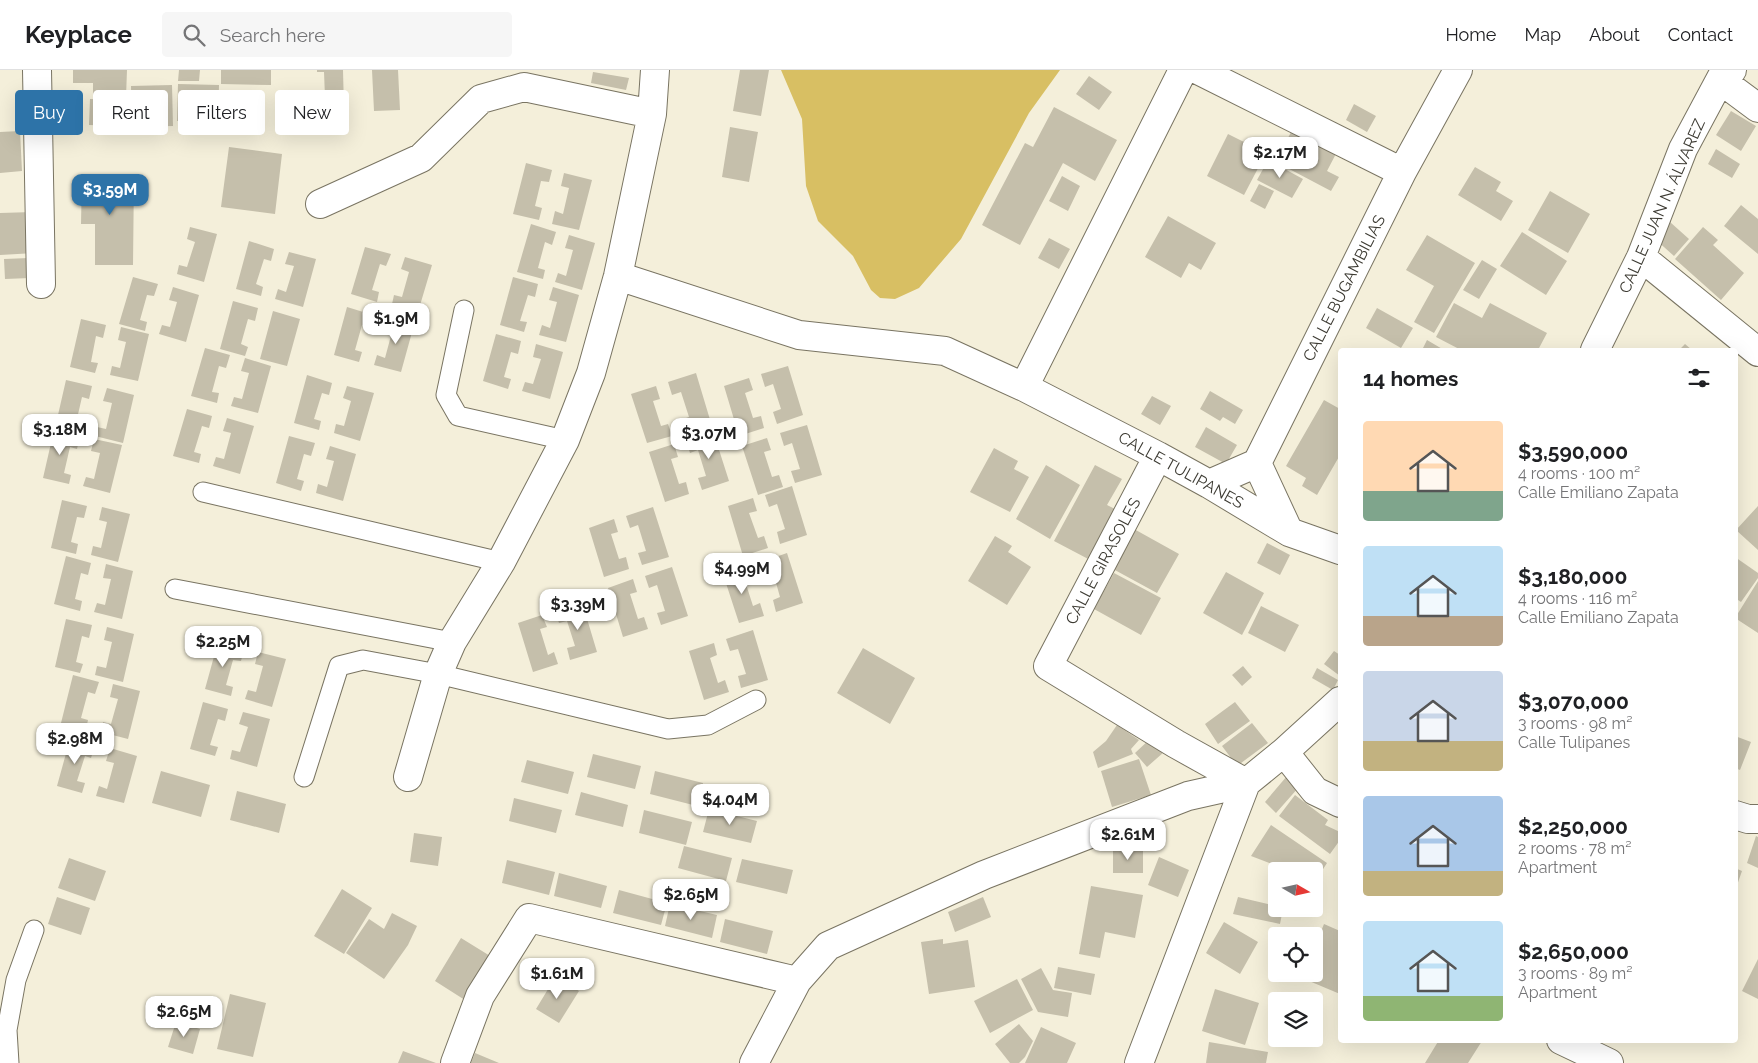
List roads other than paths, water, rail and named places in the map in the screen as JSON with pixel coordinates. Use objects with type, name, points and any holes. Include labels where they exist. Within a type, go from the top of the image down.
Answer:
[{"type":"street","points":[[37,70],[41,284]]},
{"type":"street","points":[[408,777],[438,674],[452,642],[501,562],[565,440],[591,373],[618,276],[652,114],[655,70]]},
{"type":"street","points":[[1024,387],[1183,70]]},
{"type":"street","points":[[1198,70],[1402,172]]},
{"type":"street","name":"CALLE BUGAMBILIAS","points":[[1256,463],[1402,172],[1458,70]]},
{"type":"street","points":[[1721,75],[1758,108]]},
{"type":"street","name":"CALLE JUAN N. ÁLVAREZ","points":[[1596,348],[1641,258],[1683,149],[1721,75]]},
{"type":"street","points":[[320,204],[421,158],[481,99],[524,86],[652,114]]},
{"type":"street","points":[[1641,258],[1758,352]]},
{"type":"street","name":"CALLE TULIPANES","points":[[618,276],[799,335],[946,352],[1024,387],[1158,456],[1210,484],[1289,532],[1338,549]]},
{"type":"street","name":"CALLE GIRASOLES","points":[[1158,456],[1048,666],[1176,744],[1246,783]]},
{"type":"street","points":[[1210,484],[1256,463],[1289,532]]},
{"type":"street","points":[[754,1063],[797,981],[828,946],[984,875],[1188,796],[1246,783],[1284,752],[1338,703]]},
{"type":"street","points":[[1284,752],[1315,791],[1338,802]]},
{"type":"street","points":[[1139,1063],[1246,783]]},
{"type":"street","points":[[1738,815],[1748,820],[1758,819]]},
{"type":"street","points":[[455,1063],[480,996],[529,918],[797,981]]},
{"type":"street","points":[[1568,1043],[1609,1063]]},
{"type":"lane","points":[[464,310],[446,395],[458,416],[565,440]]},
{"type":"lane","points":[[203,492],[501,562]]},
{"type":"lane","points":[[175,588],[452,642]]},
{"type":"lane","points":[[304,777],[340,666],[363,660],[438,674],[668,729],[708,725],[756,700]]},
{"type":"lane","points":[[9,1063],[7,1030],[16,980],[34,930]]}]
